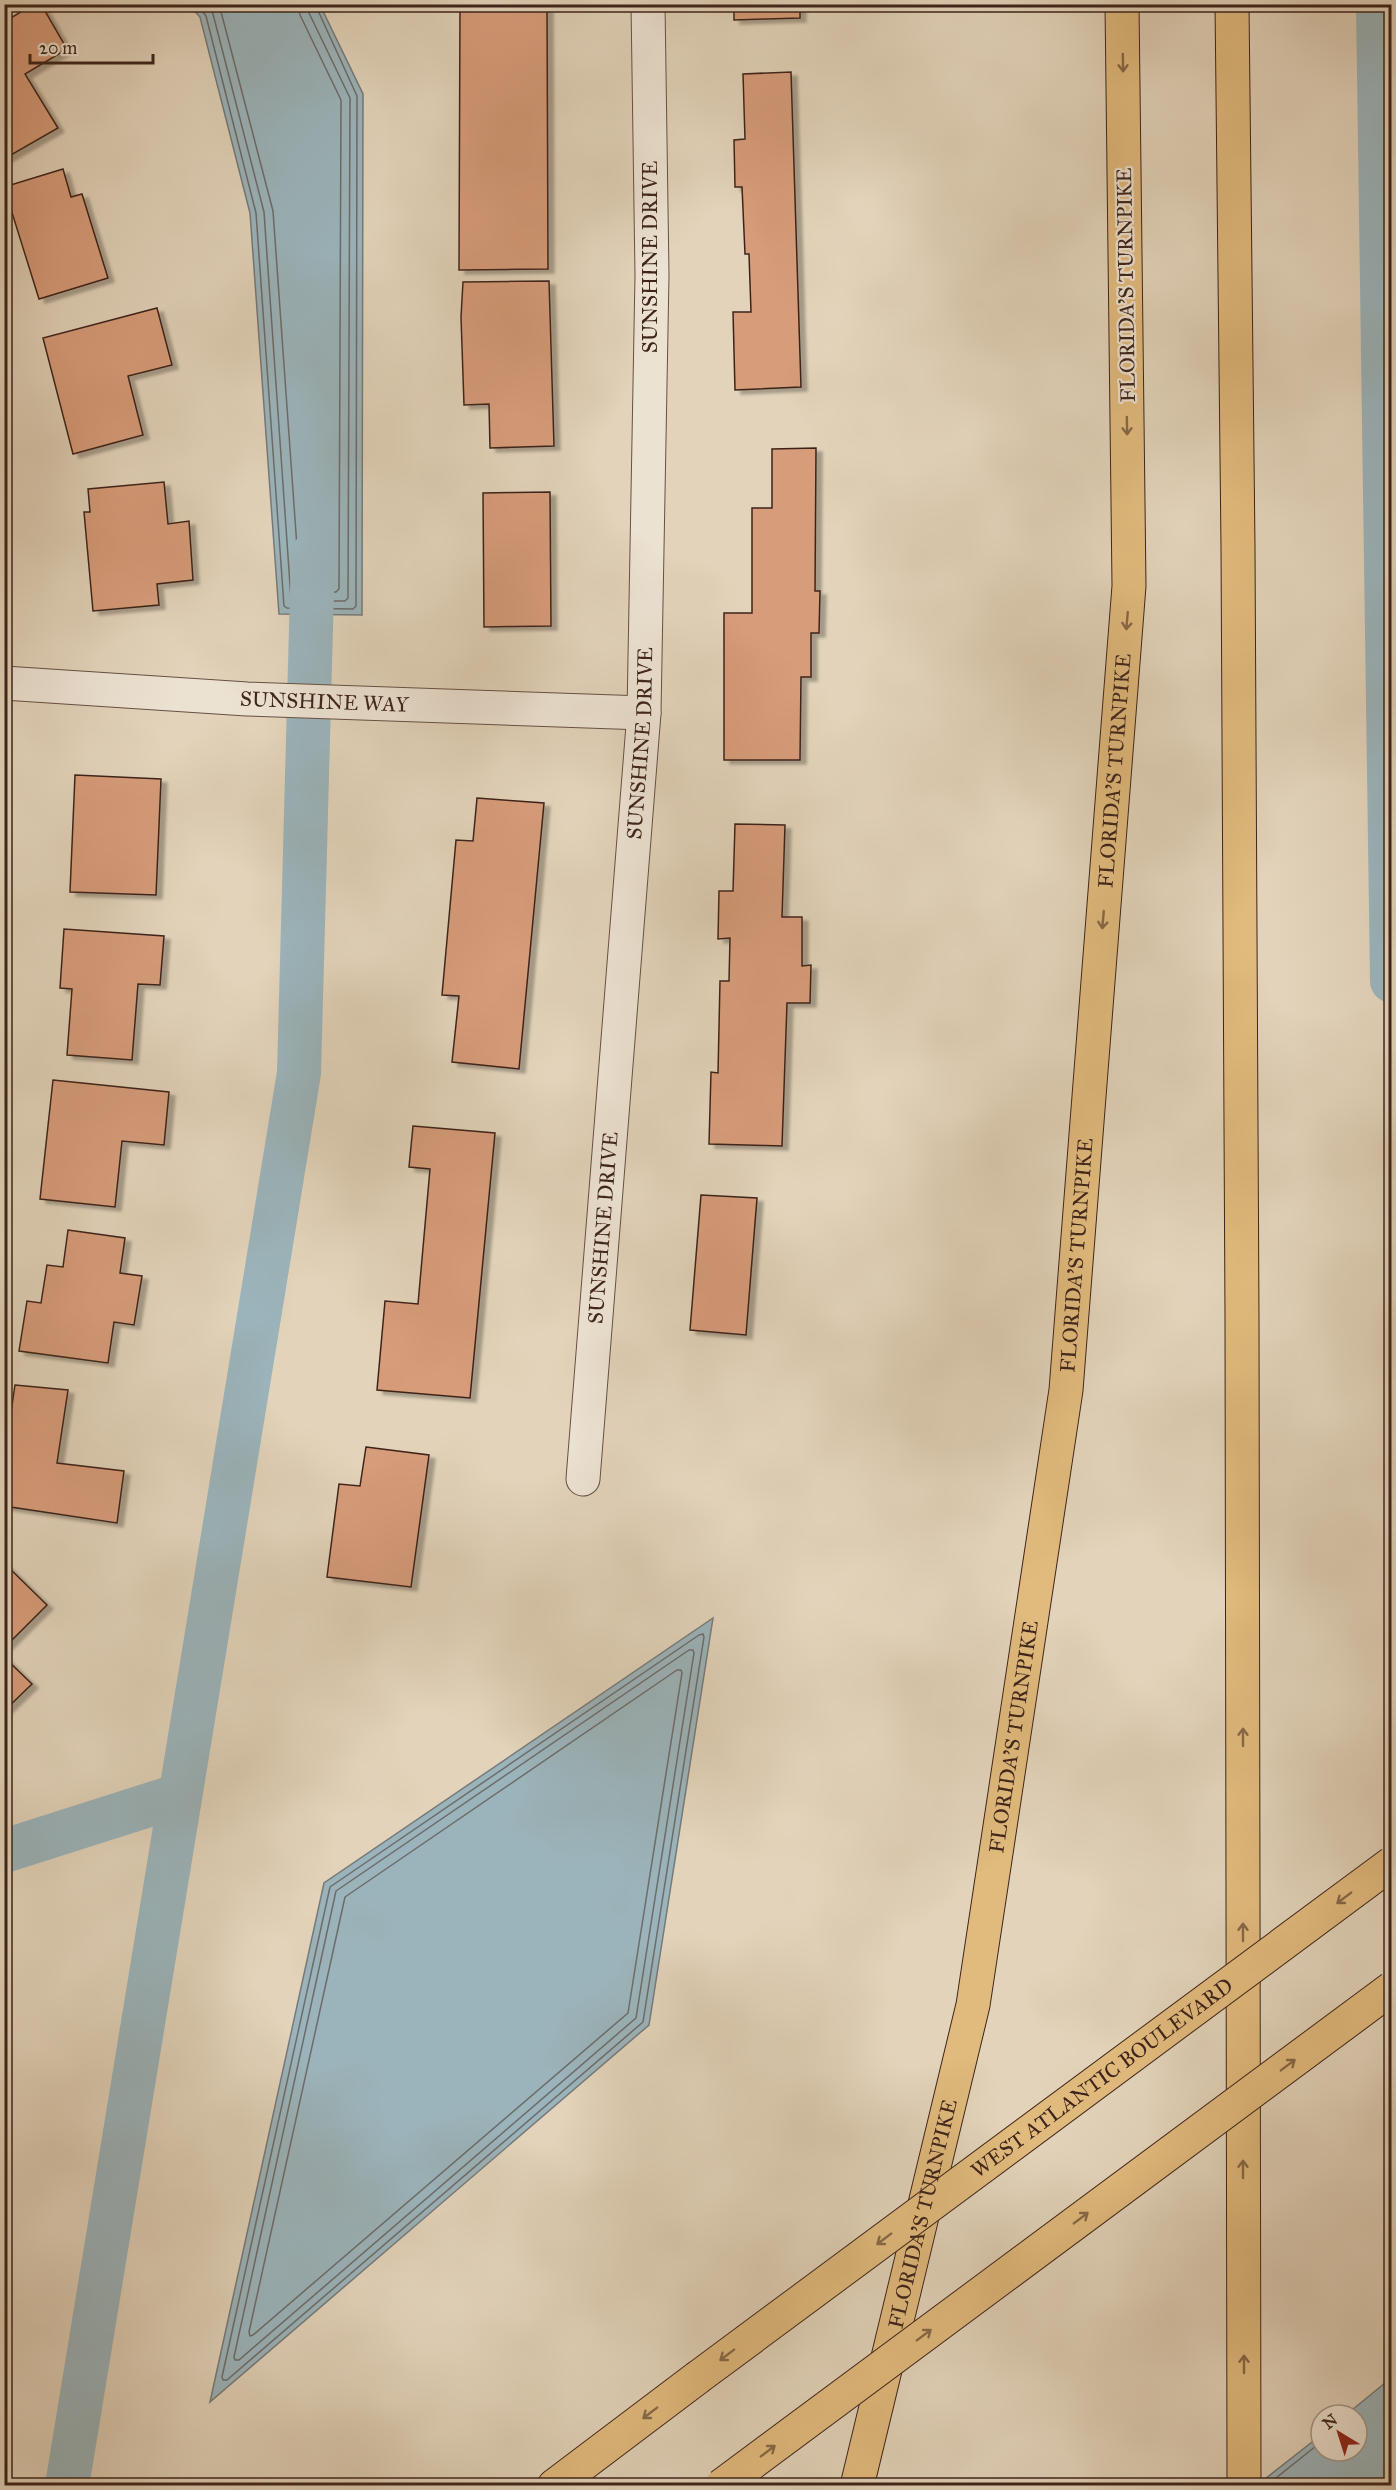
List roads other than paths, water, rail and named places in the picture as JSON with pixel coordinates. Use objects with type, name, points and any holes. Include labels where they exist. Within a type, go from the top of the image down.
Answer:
[{"type":"main road","name":"FLORIDA'S TURNPIKE","points":[[857,2486],[973,2005],[1066,1390],[1129,586],[1122,4]]},
{"type":"main road","points":[[1232,4],[1242,1318],[1244,2486]]},
{"type":"main road","name":"WEST ATLANTIC BOULEVARD","points":[[554,2486],[1392,1863]]},
{"type":"main road","points":[[721,2486],[1392,1988]]},
{"type":"street","name":"SUNSHINE DRIVE","points":[[583,1479],[645,713],[652,275],[648,4]]},
{"type":"street","name":"SUNSHINE WAY","points":[[4,683],[247,699],[645,713]]},
{"type":"water","points":[[189,5],[320,5],[363,94],[362,615],[279,614],[250,213],[200,17]]},
{"type":"water","points":[[713,1618],[649,2025],[210,2402],[324,1883]]},
{"type":"water","points":[[1391,2378],[1391,2485],[1256,2486],[1309,2444],[1309,2463],[1369,2463],[1369,2403],[1361,2403]]},
{"type":"waterway","points":[[1378,4],[1392,981]]},
{"type":"waterway","points":[[67,2486],[299,1073],[313,554]]},
{"type":"waterway","points":[[4,1851],[180,1795]]}]
